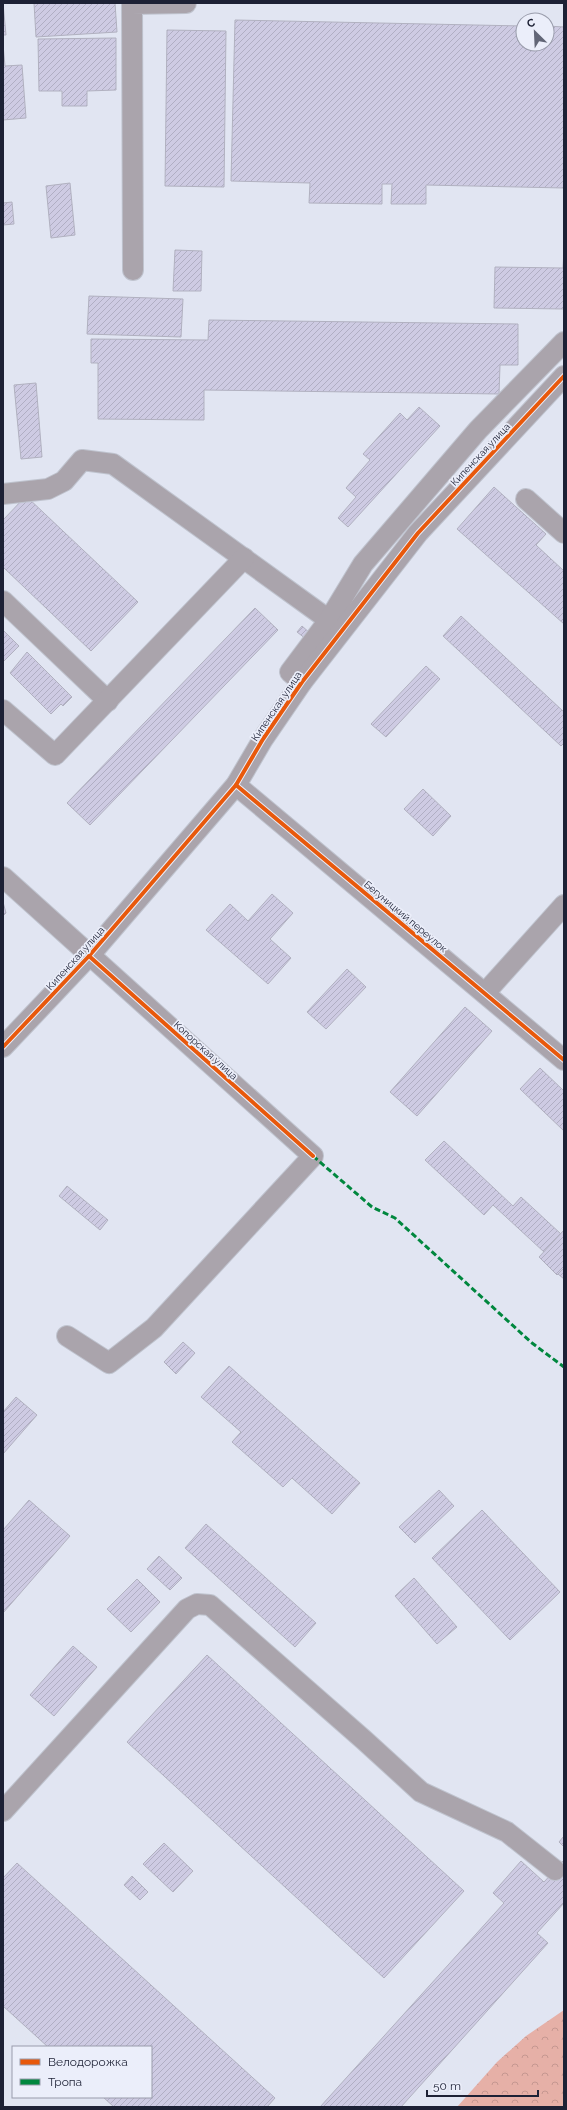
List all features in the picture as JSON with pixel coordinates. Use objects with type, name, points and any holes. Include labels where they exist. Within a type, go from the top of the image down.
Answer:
[{"type":"street","points":[[133,270],[132,4],[186,3]]},
{"type":"street","points":[[302,682],[290,672],[329,620],[363,564],[478,430],[564,342]]},
{"type":"street","name":"Кипенская улица","points":[[3,1047],[89,956],[236,785],[263,739],[302,682],[418,533],[564,376]]},
{"type":"street","points":[[3,494],[48,489],[64,481],[82,460],[113,464],[329,620]]},
{"type":"street","points":[[526,499],[564,533]]},
{"type":"street","points":[[3,710],[55,755],[244,558]]},
{"type":"street","points":[[3,601],[108,701]]},
{"type":"street","name":"Бегуницкий переулок","points":[[236,785],[564,1060]]},
{"type":"street","name":"Копорская улица","points":[[3,877],[313,1156],[154,1328],[109,1363],[67,1336]]},
{"type":"street","points":[[485,993],[564,905]]},
{"type":"street","points":[[3,1811],[187,1609],[198,1604],[210,1605],[421,1792],[507,1832],[555,1870]]},
{"type":"green space","points":[[564,2010],[564,2107],[457,2107],[497,2062],[526,2036]]},
{"type":"building","points":[[3,3],[6,35],[3,35]]},
{"type":"building","points":[[34,3],[115,3],[117,32],[36,37]]},
{"type":"building","points":[[235,20],[515,26],[515,52],[555,52],[555,26],[564,27],[564,188],[426,185],[426,204],[391,204],[392,184],[382,184],[382,204],[309,203],[310,183],[231,181]]},
{"type":"building","points":[[167,30],[226,31],[224,187],[165,186]]},
{"type":"building","points":[[116,38],[116,90],[87,91],[87,106],[62,106],[62,91],[39,91],[38,39]]},
{"type":"building","points":[[3,44],[5,66],[22,65],[26,118],[3,120]]},
{"type":"building","points":[[70,183],[75,235],[51,238],[46,186]]},
{"type":"building","points":[[12,202],[14,224],[3,225],[3,203]]},
{"type":"building","points":[[564,249],[564,309],[494,308],[495,267],[563,268]]},
{"type":"building","points":[[175,250],[202,251],[201,291],[173,291]]},
{"type":"building","points":[[89,296],[183,299],[181,337],[87,334]]},
{"type":"building","points":[[209,320],[518,324],[518,365],[500,365],[499,394],[204,390],[204,420],[98,419],[98,363],[91,363],[91,339],[208,340]]},
{"type":"building","points":[[36,383],[42,457],[21,459],[14,385]]},
{"type":"building","points":[[419,407],[440,426],[348,527],[338,518],[356,497],[346,488],[370,460],[363,454],[400,413],[407,420]]},
{"type":"building","points":[[494,487],[546,534],[536,545],[564,571],[564,624],[457,529]]},
{"type":"building","points":[[26,496],[138,602],[91,651],[3,567],[3,520]]},
{"type":"building","points":[[255,608],[278,630],[90,825],[67,803]]},
{"type":"building","points":[[461,616],[564,712],[564,743],[561,746],[443,636]]},
{"type":"building","points":[[302,626],[311,634],[306,639],[297,632]]},
{"type":"building","points":[[3,630],[19,646],[3,662]]},
{"type":"building","points":[[27,652],[72,697],[63,706],[61,704],[51,714],[10,673]]},
{"type":"building","points":[[426,666],[440,679],[386,737],[371,724]]},
{"type":"building","points":[[423,789],[451,816],[433,836],[404,809]]},
{"type":"building","points":[[272,894],[293,913],[270,939],[291,958],[268,984],[206,930],[230,904],[248,921]]},
{"type":"building","points":[[3,902],[6,913],[3,916]]},
{"type":"building","points":[[347,969],[366,987],[326,1029],[307,1012]]},
{"type":"building","points":[[465,1007],[492,1031],[417,1116],[390,1092]]},
{"type":"building","points":[[540,1068],[564,1091],[564,1131],[520,1089]]},
{"type":"building","points":[[444,1141],[513,1206],[521,1197],[561,1234],[544,1252],[493,1205],[484,1215],[425,1160]]},
{"type":"building","points":[[67,1186],[108,1220],[100,1230],[59,1196]]},
{"type":"building","points":[[564,1230],[564,1268],[557,1275],[539,1257]]},
{"type":"building","points":[[564,1268],[564,1279],[558,1274]]},
{"type":"building","points":[[183,1342],[195,1353],[176,1374],[164,1362]]},
{"type":"building","points":[[229,1366],[360,1483],[332,1514],[292,1478],[283,1487],[232,1442],[241,1432],[201,1397]]},
{"type":"building","points":[[16,1397],[37,1415],[3,1454],[3,1412]]},
{"type":"building","points":[[439,1490],[454,1506],[415,1543],[399,1527]]},
{"type":"building","points":[[29,1500],[70,1536],[3,1613],[3,1530]]},
{"type":"building","points":[[482,1510],[560,1592],[510,1640],[432,1558]]},
{"type":"building","points":[[206,1524],[316,1623],[295,1647],[185,1548]]},
{"type":"building","points":[[159,1556],[182,1578],[170,1590],[147,1569]]},
{"type":"building","points":[[414,1578],[457,1627],[437,1644],[395,1596]]},
{"type":"building","points":[[137,1579],[160,1602],[131,1632],[107,1609]]},
{"type":"building","points":[[73,1646],[97,1667],[54,1716],[30,1695]]},
{"type":"building","points":[[207,1655],[464,1891],[384,1978],[127,1742]]},
{"type":"building","points":[[564,1836],[564,1847],[559,1842]]},
{"type":"building","points":[[164,1843],[193,1871],[173,1892],[143,1864]]},
{"type":"building","points":[[564,1860],[564,1903],[537,1933],[548,1943],[401,2107],[320,2107],[504,1903],[493,1893],[521,1861],[544,1882]]},
{"type":"building","points":[[17,1863],[275,2098],[267,2107],[114,2107],[104,2098],[152,2098],[152,2046],[47,2046],[3,2006],[3,1878]]},
{"type":"building","points":[[132,1876],[148,1892],[140,1900],[124,1885]]},
{"type":"marked path","points":[[313,1156],[372,1207],[395,1218],[532,1343],[564,1367]]},
{"type":"cycle path","points":[[3,1047],[89,956],[236,785],[263,739],[302,682],[418,533],[564,376]]},
{"type":"cycle path","points":[[236,785],[564,1060]]},
{"type":"cycle path","points":[[89,956],[313,1156]]}]
